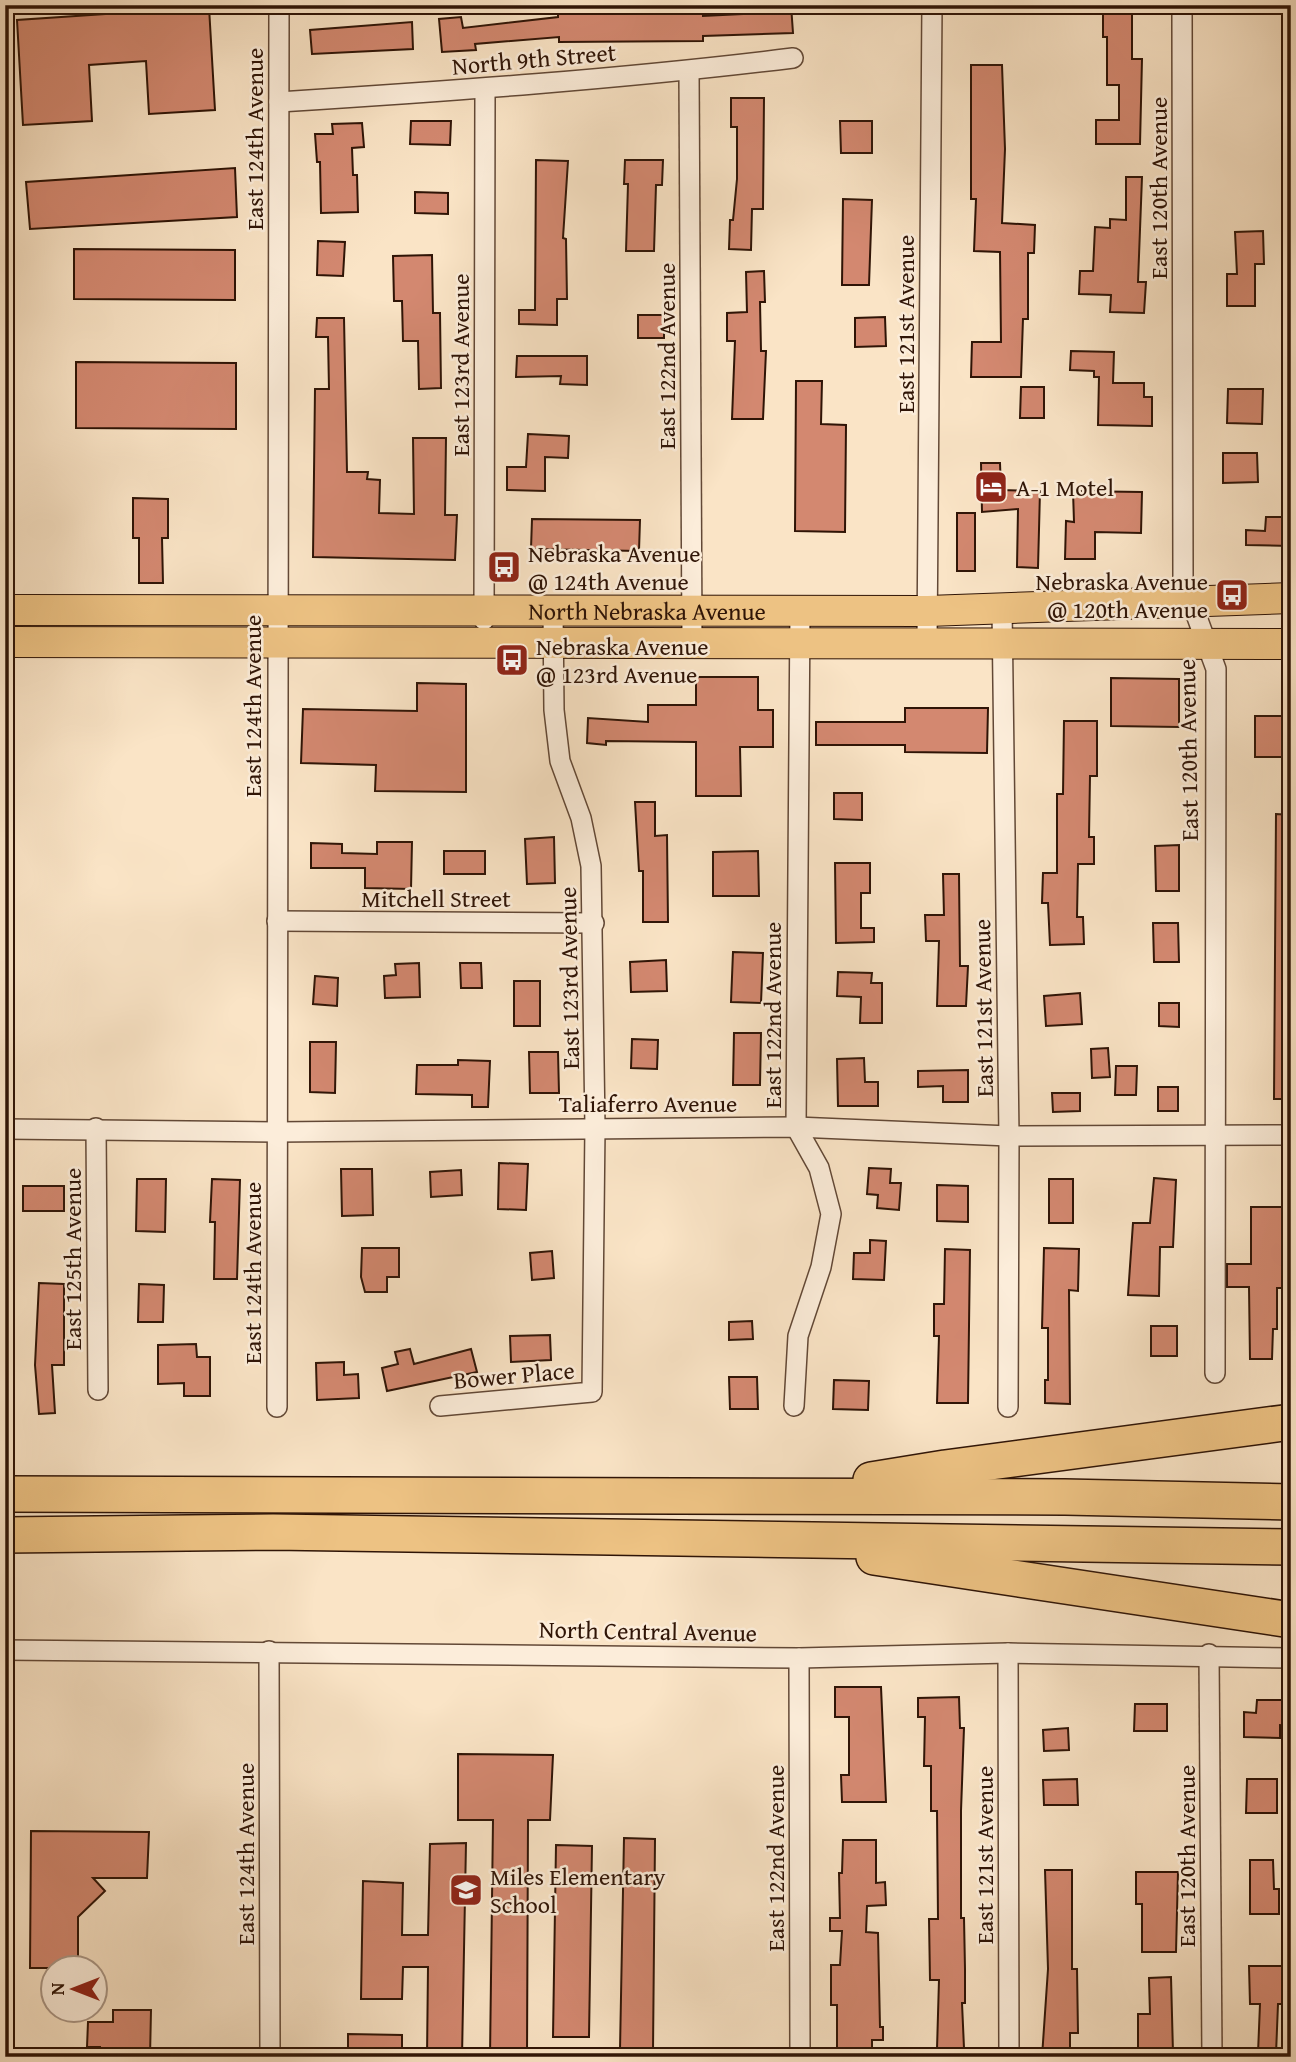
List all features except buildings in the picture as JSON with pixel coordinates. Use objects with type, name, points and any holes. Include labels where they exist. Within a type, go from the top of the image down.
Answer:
[{"type":"highway","points":[[781,1496],[945,1468],[1291,1422]]},
{"type":"highway","points":[[5,1494],[781,1496],[1291,1502]]},
{"type":"highway","points":[[5,1535],[273,1532],[1291,1547]]},
{"type":"highway","points":[[764,1540],[1291,1620]]},
{"type":"main road","name":"North Nebraska Avenue","points":[[5,610],[928,611],[1291,598]]},
{"type":"main road","name":"North Nebraska Avenue","points":[[5,642],[692,641],[1291,645]]},
{"type":"street","name":"East 124th Avenue","points":[[277,1407],[276,610],[279,5]]},
{"type":"street","name":"East 121st Avenue","points":[[927,644],[932,5]]},
{"type":"street","name":"East 120th Avenue","points":[[1182,5],[1184,579],[1210,645],[1216,669],[1215,1373]]},
{"type":"street","name":"North 9th Street","points":[[279,102],[485,89],[689,71],[793,58]]},
{"type":"street","name":"East 122nd Avenue","points":[[689,71],[692,641]]},
{"type":"street","name":"East 123rd Avenue","points":[[484,642],[485,89]]},
{"type":"street","name":"East 121st Avenue","points":[[1002,609],[1009,1136],[1009,1407]]},
{"type":"street","name":"East 123rd Avenue","points":[[553,611],[554,710],[559,761],[581,818],[592,866],[596,1127],[592,1392]]},
{"type":"street","name":"East 122nd Avenue","points":[[794,1406],[798,1336],[821,1266],[831,1214],[820,1168],[796,1128],[800,611]]},
{"type":"street","name":"Mitchell Street","points":[[277,921],[594,923]]},
{"type":"street","name":"Taliaferro Avenue","points":[[5,1129],[276,1132],[596,1127],[796,1128],[1009,1136],[1291,1136]]},
{"type":"street","name":"East 125th Avenue","points":[[96,1128],[97,1390]]},
{"type":"street","name":"Bower Place","points":[[440,1406],[592,1392]]},
{"type":"street","name":"North Central Avenue","points":[[5,1650],[799,1658],[1008,1653],[1209,1654],[1291,1658]]},
{"type":"street","name":"East 124th Avenue","points":[[269,1651],[270,2057]]},
{"type":"street","name":"East 121st Avenue","points":[[1008,1653],[1009,2057]]},
{"type":"street","name":"East 120th Avenue","points":[[1209,1654],[1212,2057]]},
{"type":"street","name":"East 122nd Avenue","points":[[799,1658],[800,2057]]},
{"type":"place","name":"A-1 Motel","points":[[991,487]]},
{"type":"place","name":"Nebraska Avenue @ 124th Avenue","points":[[504,567]]},
{"type":"place","name":"Nebraska Avenue @ 120th Avenue","points":[[1232,595]]},
{"type":"place","name":"Nebraska Avenue @ 123rd Avenue","points":[[512,660]]},
{"type":"place","name":"Miles Elementary School","points":[[466,1890]]}]
